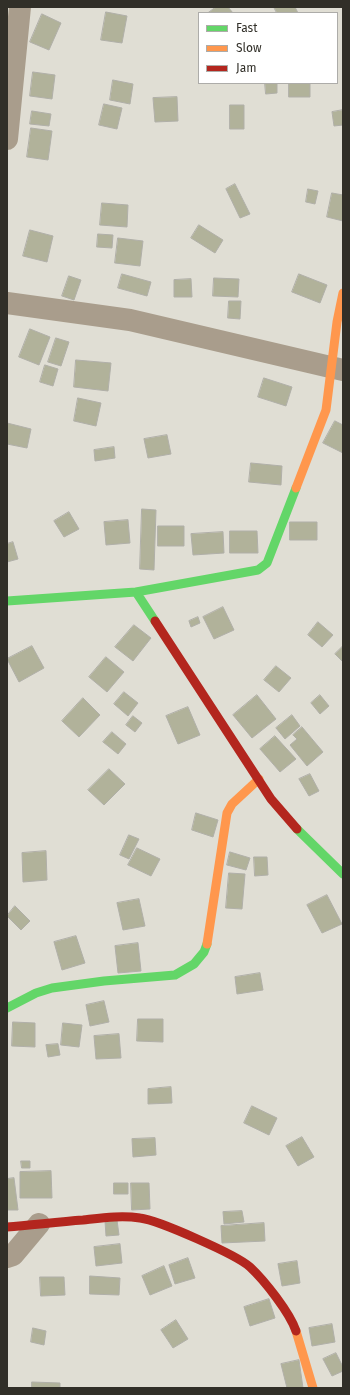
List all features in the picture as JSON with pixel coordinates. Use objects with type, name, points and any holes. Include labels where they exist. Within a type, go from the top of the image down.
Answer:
[{"type":"street","points":[[7,139],[9,89],[20,7]]},
{"type":"street","points":[[7,601],[136,592],[242,574],[258,570],[267,563],[326,410],[337,368],[338,311],[343,294]]},
{"type":"street","points":[[7,303],[130,320],[337,368]]},
{"type":"street","points":[[136,592],[259,779],[294,827],[343,874]]},
{"type":"street","points":[[7,1008],[36,992],[52,988],[104,981],[175,975],[197,963],[207,947],[227,813],[232,804],[259,779]]},
{"type":"street","points":[[7,1227],[115,1217],[140,1218],[157,1222],[235,1258],[250,1267],[292,1319],[313,1388]]},
{"type":"street","points":[[7,1257],[13,1255],[39,1224]]},
{"type":"building","points":[[216,7],[228,7],[232,12],[209,12]]},
{"type":"building","points":[[274,7],[295,7],[298,12],[276,12]]},
{"type":"building","points":[[106,12],[127,16],[122,43],[101,40]]},
{"type":"building","points":[[42,14],[61,23],[49,50],[30,42]]},
{"type":"building","points":[[33,72],[55,75],[52,99],[30,96]]},
{"type":"building","points":[[113,80],[133,84],[130,104],[110,100]]},
{"type":"building","points":[[265,84],[277,84],[277,93],[266,94]]},
{"type":"building","points":[[289,84],[310,84],[310,97],[289,97]]},
{"type":"building","points":[[177,97],[178,121],[155,122],[153,98]]},
{"type":"building","points":[[104,104],[122,108],[117,129],[99,125]]},
{"type":"building","points":[[230,105],[244,105],[244,129],[230,129]]},
{"type":"building","points":[[343,110],[343,125],[334,126],[332,112]]},
{"type":"building","points":[[32,111],[51,114],[49,126],[30,124]]},
{"type":"building","points":[[31,128],[52,131],[48,160],[27,157]]},
{"type":"building","points":[[235,184],[250,214],[240,218],[226,189]]},
{"type":"building","points":[[308,189],[318,191],[315,204],[306,202]]},
{"type":"building","points":[[332,193],[343,195],[343,221],[327,217]]},
{"type":"building","points":[[102,203],[128,205],[127,227],[100,225]]},
{"type":"building","points":[[199,225],[223,240],[215,253],[191,238]]},
{"type":"building","points":[[30,230],[53,236],[47,262],[23,256]]},
{"type":"building","points":[[98,234],[113,235],[112,248],[97,247]]},
{"type":"building","points":[[118,238],[143,241],[140,266],[115,263]]},
{"type":"building","points":[[122,274],[151,282],[147,296],[118,288]]},
{"type":"building","points":[[299,274],[327,285],[320,303],[292,292]]},
{"type":"building","points":[[69,276],[81,280],[74,300],[62,296]]},
{"type":"building","points":[[214,278],[239,279],[238,297],[213,296]]},
{"type":"building","points":[[191,279],[192,297],[174,297],[174,280]]},
{"type":"building","points":[[229,301],[241,301],[240,319],[228,318]]},
{"type":"building","points":[[30,329],[50,337],[39,365],[19,357]]},
{"type":"building","points":[[56,338],[69,342],[61,366],[48,362]]},
{"type":"building","points":[[76,360],[111,363],[108,391],[74,387]]},
{"type":"building","points":[[45,365],[58,369],[53,386],[40,382]]},
{"type":"building","points":[[264,378],[292,387],[286,406],[258,397]]},
{"type":"building","points":[[78,398],[101,403],[96,426],[74,421]]},
{"type":"building","points":[[335,421],[343,425],[343,453],[323,443]]},
{"type":"building","points":[[7,423],[31,429],[27,448],[7,444]]},
{"type":"building","points":[[167,435],[171,454],[148,458],[144,439]]},
{"type":"building","points":[[114,447],[115,458],[95,461],[94,450]]},
{"type":"building","points":[[251,463],[282,466],[281,485],[249,482]]},
{"type":"building","points":[[142,509],[156,510],[154,570],[140,569]]},
{"type":"building","points":[[69,512],[79,529],[64,537],[54,521]]},
{"type":"building","points":[[128,520],[130,543],[106,545],[104,522]]},
{"type":"building","points":[[290,522],[317,522],[317,540],[290,540]]},
{"type":"building","points":[[158,526],[184,526],[184,546],[158,546]]},
{"type":"building","points":[[230,531],[257,531],[258,553],[230,553]]},
{"type":"building","points":[[223,532],[224,553],[193,555],[191,534]]},
{"type":"building","points":[[13,542],[18,559],[7,562],[7,544]]},
{"type":"building","points":[[223,607],[234,630],[214,639],[203,617]]},
{"type":"building","points":[[198,617],[200,623],[191,627],[189,621]]},
{"type":"building","points":[[318,622],[333,635],[322,647],[308,635]]},
{"type":"building","points":[[134,625],[151,638],[133,661],[115,647]]},
{"type":"building","points":[[32,646],[44,668],[19,682],[7,659]]},
{"type":"building","points":[[343,646],[343,662],[335,654]]},
{"type":"building","points":[[106,657],[124,672],[107,692],[89,677]]},
{"type":"building","points":[[276,666],[291,678],[279,692],[264,680]]},
{"type":"building","points":[[124,692],[138,703],[128,716],[114,704]]},
{"type":"building","points":[[257,695],[276,719],[252,738],[233,715]]},
{"type":"building","points":[[320,695],[329,706],[320,714],[311,703]]},
{"type":"building","points":[[83,698],[100,715],[79,737],[62,721]]},
{"type":"building","points":[[188,707],[200,735],[178,744],[166,716]]},
{"type":"building","points":[[292,715],[300,726],[285,739],[276,728]]},
{"type":"building","points":[[133,716],[142,723],[135,732],[126,725]]},
{"type":"building","points":[[302,727],[323,752],[307,766],[290,745],[297,739],[293,735]]},
{"type":"building","points":[[112,732],[126,744],[118,754],[103,742]]},
{"type":"building","points":[[275,736],[296,759],[280,772],[260,749]]},
{"type":"building","points":[[109,769],[125,784],[104,805],[88,790]]},
{"type":"building","points":[[310,774],[319,791],[309,796],[299,779]]},
{"type":"building","points":[[196,813],[218,820],[213,837],[192,830]]},
{"type":"building","points":[[129,835],[139,839],[129,859],[120,855]]},
{"type":"building","points":[[137,848],[160,859],[151,876],[128,865]]},
{"type":"building","points":[[46,851],[47,880],[23,882],[22,853]]},
{"type":"building","points":[[230,852],[250,858],[246,870],[227,865]]},
{"type":"building","points":[[254,857],[267,857],[268,875],[255,876]]},
{"type":"building","points":[[229,873],[245,874],[242,909],[226,908]]},
{"type":"building","points":[[327,895],[342,924],[322,933],[307,905]]},
{"type":"building","points":[[139,899],[145,926],[123,930],[117,903]]},
{"type":"building","points":[[15,906],[30,921],[21,930],[7,916]]},
{"type":"building","points":[[76,936],[85,963],[62,970],[54,942]]},
{"type":"building","points":[[138,943],[141,971],[118,973],[115,946]]},
{"type":"building","points":[[260,973],[263,990],[237,994],[235,977]]},
{"type":"building","points":[[104,1001],[109,1022],[90,1026],[86,1005]]},
{"type":"building","points":[[138,1019],[163,1019],[163,1042],[137,1041]]},
{"type":"building","points":[[13,1022],[35,1023],[35,1047],[12,1046]]},
{"type":"building","points":[[63,1023],[82,1025],[79,1047],[61,1045]]},
{"type":"building","points":[[119,1034],[121,1058],[96,1059],[94,1036]]},
{"type":"building","points":[[58,1044],[60,1055],[48,1057],[46,1045]]},
{"type":"building","points":[[171,1087],[172,1103],[148,1104],[148,1089]]},
{"type":"building","points":[[252,1106],[277,1118],[269,1135],[244,1123]]},
{"type":"building","points":[[302,1137],[314,1157],[298,1166],[286,1146]]},
{"type":"building","points":[[155,1138],[156,1155],[133,1157],[132,1139]]},
{"type":"building","points":[[21,1161],[30,1161],[30,1168],[22,1168]]},
{"type":"building","points":[[51,1171],[52,1198],[20,1198],[20,1172]]},
{"type":"building","points":[[14,1178],[18,1210],[7,1210],[7,1179]]},
{"type":"building","points":[[114,1183],[128,1183],[128,1194],[114,1194]]},
{"type":"building","points":[[131,1183],[149,1183],[150,1209],[132,1210]]},
{"type":"building","points":[[242,1211],[244,1222],[224,1224],[223,1212]]},
{"type":"building","points":[[117,1220],[119,1235],[106,1236],[105,1221]]},
{"type":"building","points":[[264,1223],[265,1241],[222,1243],[221,1226]]},
{"type":"building","points":[[120,1244],[122,1263],[96,1266],[94,1247]]},
{"type":"building","points":[[188,1258],[195,1278],[175,1284],[169,1265]]},
{"type":"building","points":[[297,1261],[300,1283],[282,1286],[278,1264]]},
{"type":"building","points":[[164,1266],[172,1286],[150,1295],[142,1276]]},
{"type":"building","points":[[90,1276],[120,1278],[119,1295],[90,1294]]},
{"type":"building","points":[[40,1277],[64,1277],[65,1295],[41,1296]]},
{"type":"building","points":[[269,1299],[275,1318],[250,1326],[244,1307]]},
{"type":"building","points":[[176,1320],[188,1339],[173,1348],[161,1330]]},
{"type":"building","points":[[332,1324],[335,1342],[312,1346],[309,1328]]},
{"type":"building","points":[[33,1328],[46,1331],[44,1345],[31,1342]]},
{"type":"building","points":[[336,1353],[343,1367],[343,1371],[332,1376],[323,1359]]},
{"type":"building","points":[[299,1360],[303,1388],[287,1388],[281,1364]]},
{"type":"building","points":[[32,1382],[60,1383],[60,1388],[32,1388]]},
{"type":"traffic: fast","points":[[136,592],[258,570],[267,563],[296,488]]},
{"type":"traffic: fast","points":[[7,601],[136,592],[155,621]]},
{"type":"traffic: fast","points":[[297,829],[343,874]]},
{"type":"traffic: fast","points":[[7,1008],[36,993],[52,988],[104,981],[175,975],[194,964],[204,952],[207,944]]},
{"type":"traffic: slow","points":[[296,488],[326,410],[337,322],[343,293]]},
{"type":"traffic: slow","points":[[207,944],[227,813],[232,804],[259,779]]},
{"type":"traffic: slow","points":[[296,1331],[313,1388]]},
{"type":"traffic: jam","points":[[155,621],[271,799],[297,829]]},
{"type":"traffic: jam","points":[[7,1227],[118,1217],[140,1218],[163,1225],[214,1247],[250,1267],[263,1280],[276,1298],[288,1315],[296,1331]]}]
